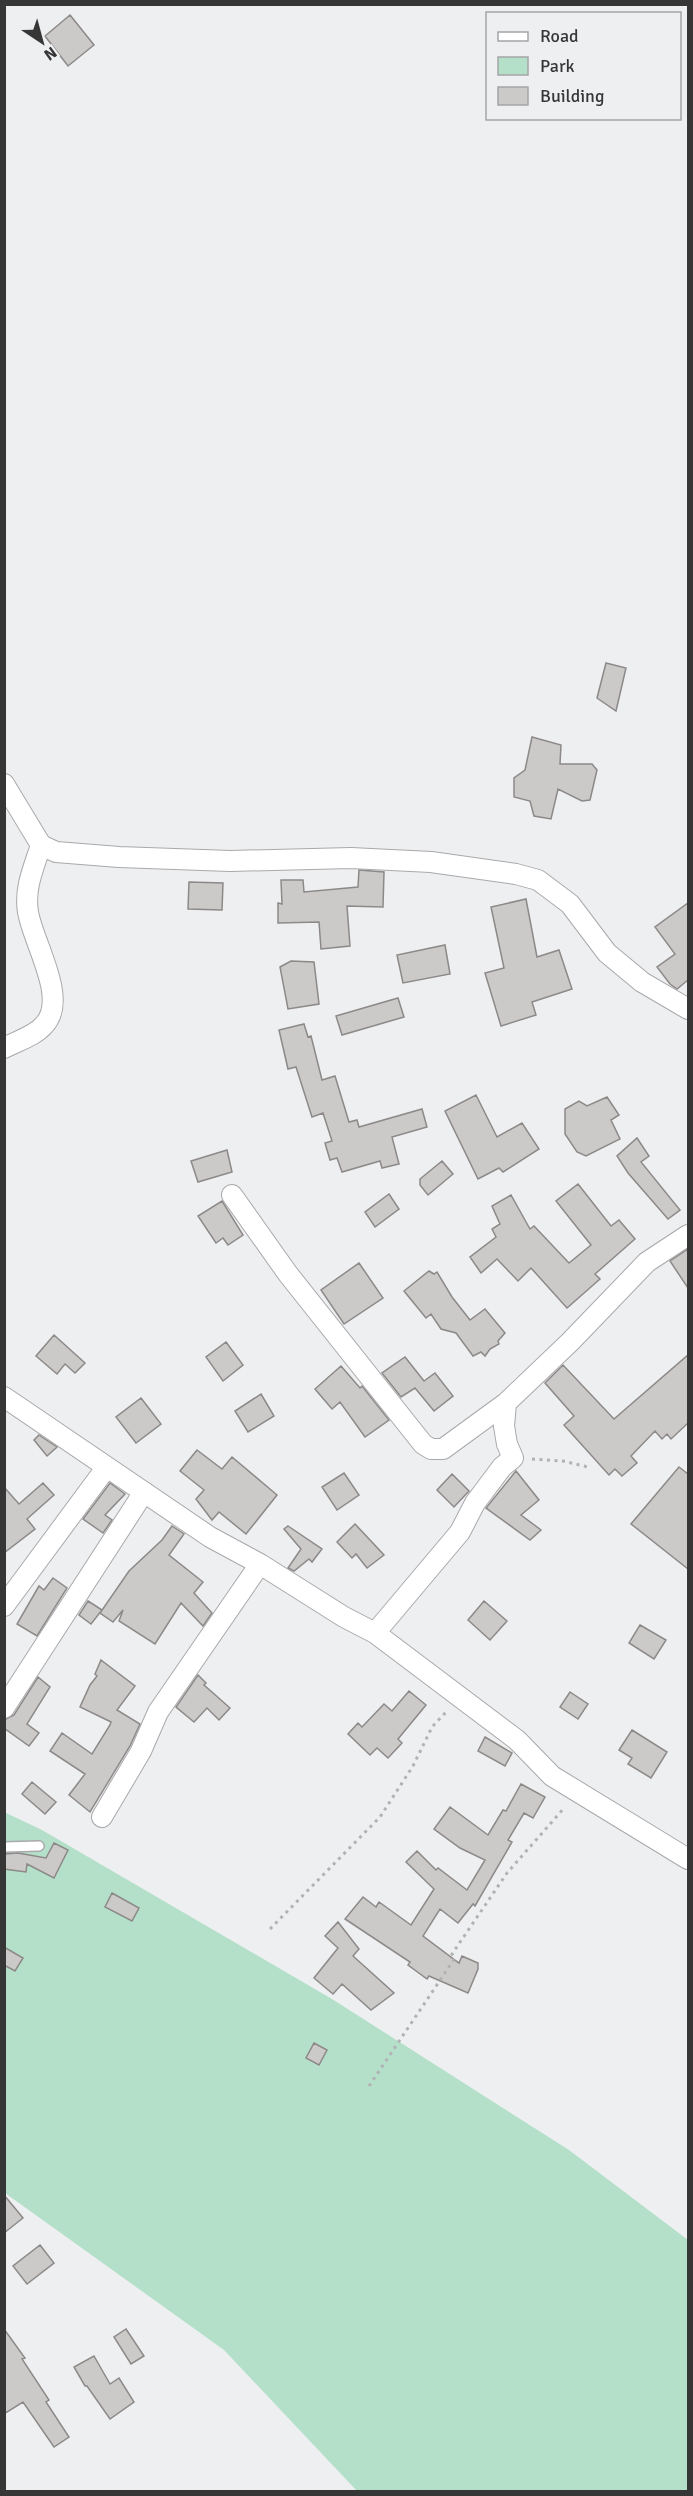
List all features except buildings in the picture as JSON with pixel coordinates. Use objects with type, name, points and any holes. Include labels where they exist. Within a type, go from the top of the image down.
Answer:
[{"type":"street","points":[[4,784],[41,845],[56,852],[75,855],[230,861],[351,858],[431,862],[516,874],[538,880],[570,904],[607,953],[642,982],[688,1009]]},
{"type":"street","points":[[4,1048],[43,1027],[54,1009],[50,981],[28,911],[28,881],[41,845]]},
{"type":"street","points":[[232,1196],[288,1274],[423,1444],[431,1449],[443,1449],[506,1403],[570,1342],[647,1262],[688,1235]]},
{"type":"street","points":[[6,1402],[210,1538],[260,1564],[344,1617],[375,1633],[517,1740],[552,1776],[688,1859]]},
{"type":"street","points":[[375,1633],[460,1532],[475,1503],[502,1467],[513,1458],[507,1444],[504,1426],[506,1403]]},
{"type":"street","points":[[4,1606],[106,1468]]},
{"type":"street","points":[[4,1708],[144,1492]]},
{"type":"street","points":[[102,1817],[141,1751],[158,1712],[260,1564]]},
{"type":"lane","points":[[4,1846],[39,1846]]},
{"type":"path","points":[[513,1458],[563,1461],[588,1467]]},
{"type":"path","points":[[270,1929],[380,1816],[413,1766],[432,1727],[459,1698]]},
{"type":"path","points":[[369,2086],[455,1959],[452,1954],[507,1873],[531,1842],[544,1833],[578,1791]]},
{"type":"green space","points":[[4,1812],[42,1830],[332,1999],[569,2150],[688,2240],[688,2491],[357,2491],[224,2350],[5,2193]]}]
